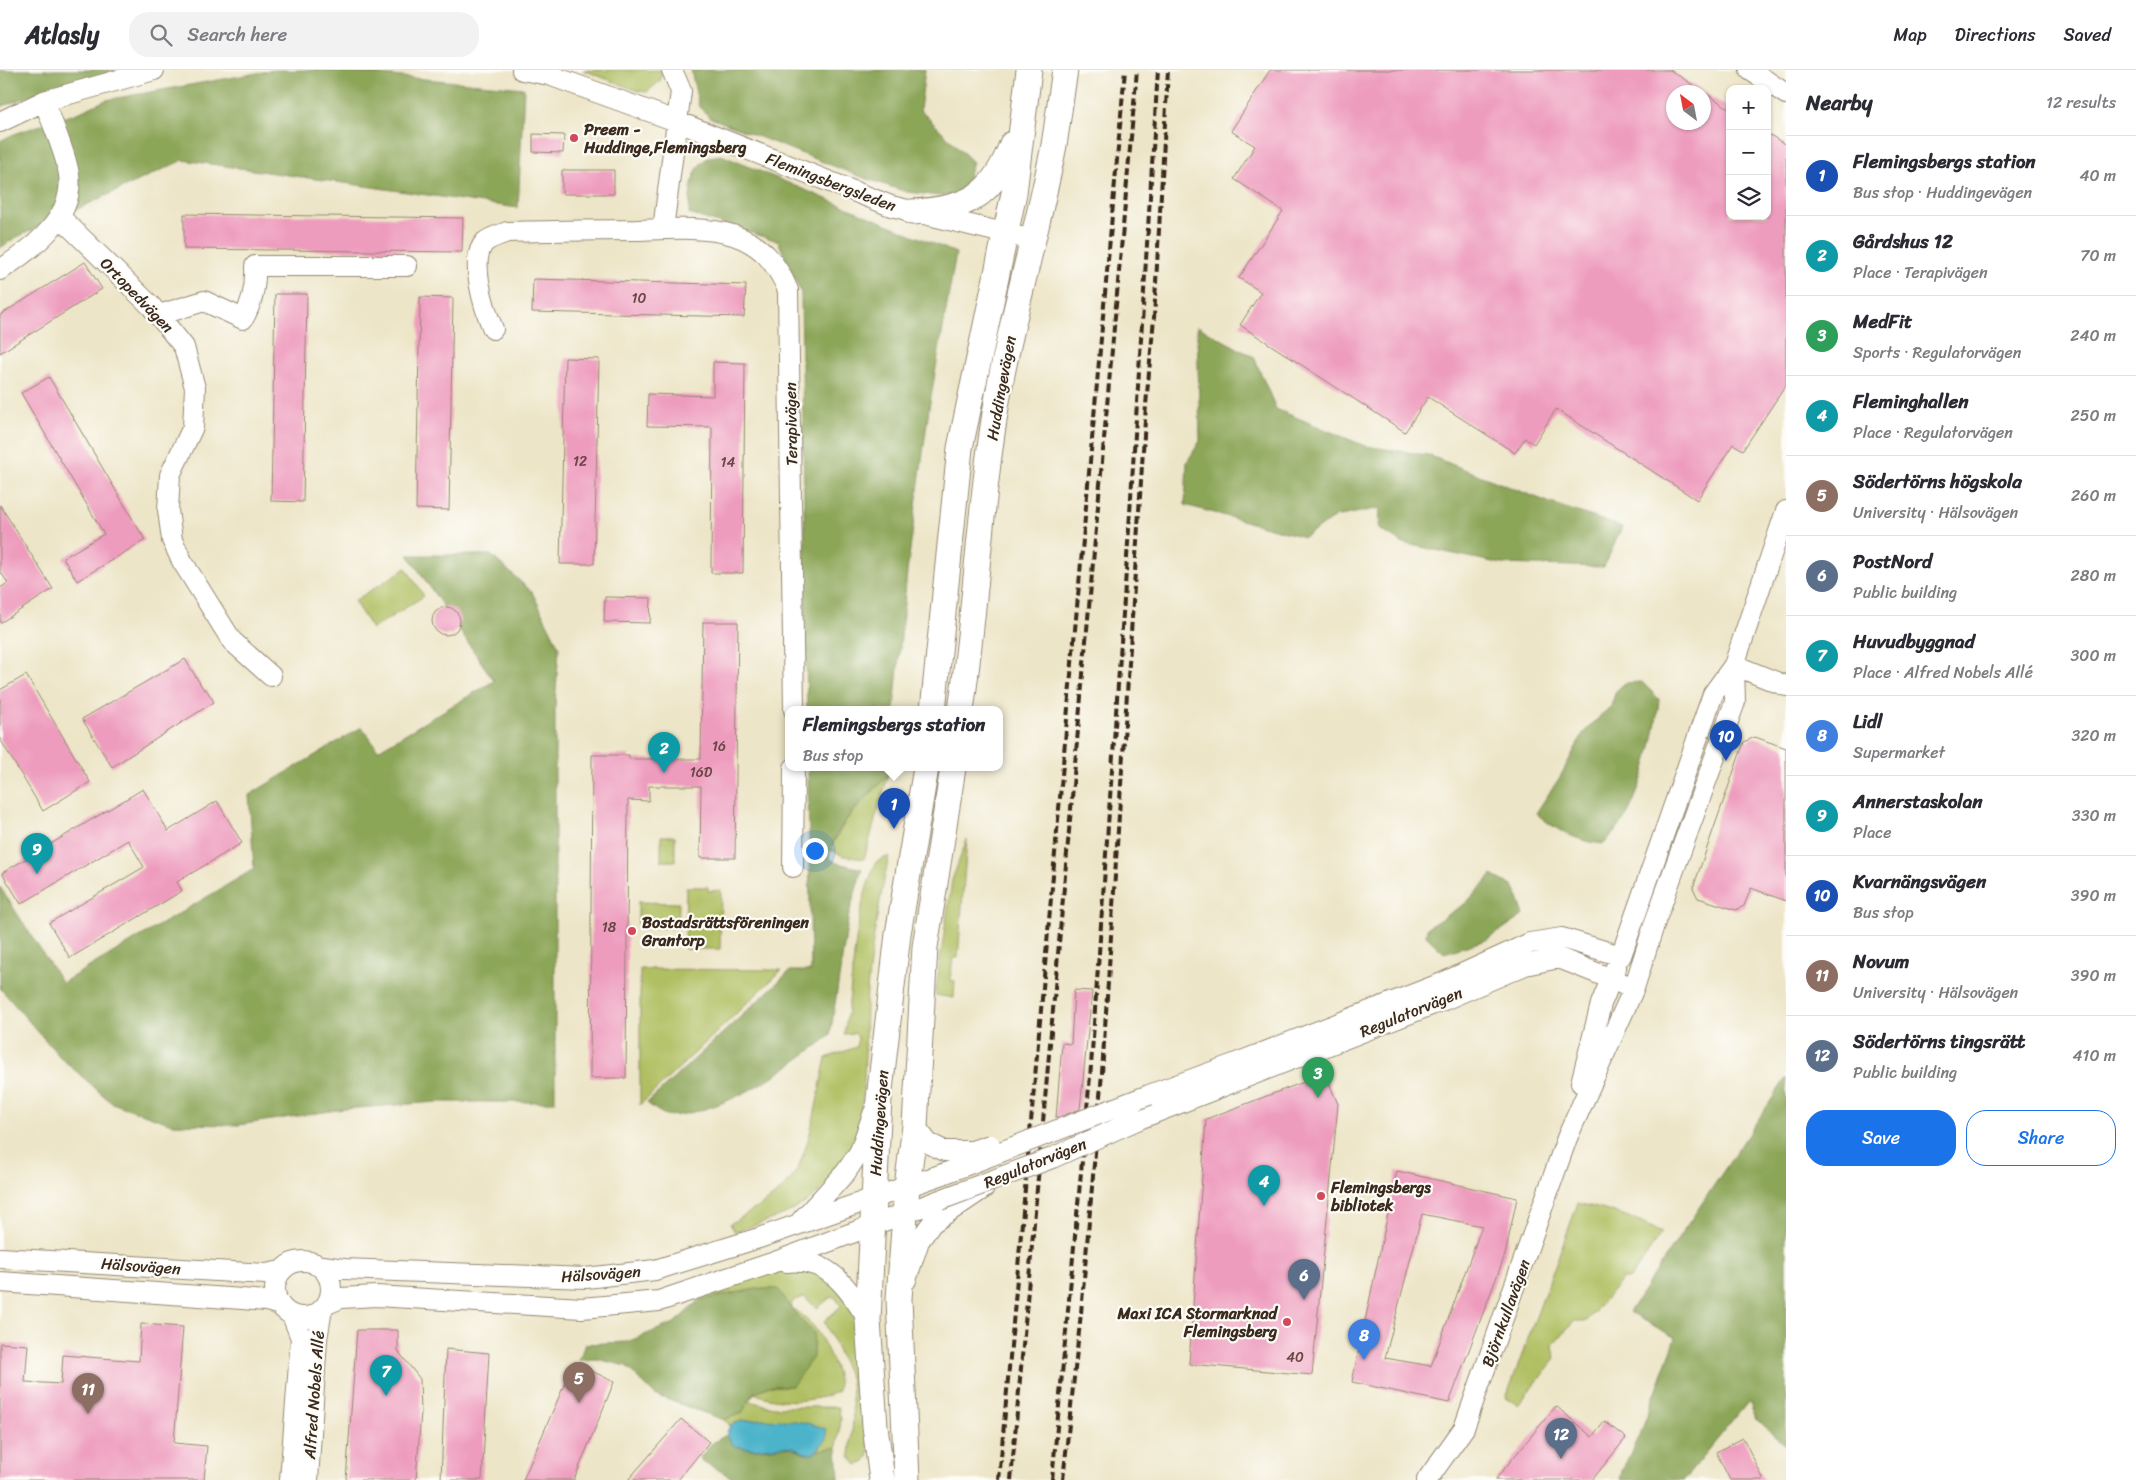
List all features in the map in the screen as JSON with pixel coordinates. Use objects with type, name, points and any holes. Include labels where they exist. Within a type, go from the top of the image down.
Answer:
[{"type":"main road","name":"Huddingevägen","points":[[933,706],[960,448],[1014,193],[1029,70]]},
{"type":"main road","name":"Huddingevägen","points":[[962,706],[968,664],[980,524],[998,397],[1009,337],[1054,145],[1065,70]]},
{"type":"main road","points":[[912,212],[950,208],[986,189],[1004,166],[1024,109]]},
{"type":"main road","name":"Huddingevägen","points":[[882,1480],[874,1426],[868,1320],[879,1098],[898,934],[925,771]]},
{"type":"main road","name":"Huddingevägen","points":[[907,1480],[899,1299],[907,1186],[915,1126],[925,946],[953,771]]},
{"type":"street","points":[[0,122],[44,101],[154,70]]},
{"type":"street","name":"Flemingsbergsleden","points":[[522,70],[549,75],[676,121],[891,206],[1033,240]]},
{"type":"street","points":[[663,229],[681,91],[672,70]]},
{"type":"street","points":[[1750,70],[1786,94]]},
{"type":"street","points":[[0,270],[17,259],[44,236],[60,217],[68,199],[70,175],[44,101]]},
{"type":"street","name":"Ortopedvägen","points":[[60,217],[159,315],[184,347],[195,388],[193,426],[170,475],[168,510],[172,540],[182,561],[232,642],[270,676]]},
{"type":"street","name":"Terapivägen","points":[[493,329],[479,290],[480,250],[493,237],[507,232],[663,229],[709,231],[733,235],[770,257],[777,266],[788,290],[794,706]]},
{"type":"street","points":[[159,315],[204,301],[243,319],[252,304],[256,282],[255,266],[407,266]]},
{"type":"street","points":[[1621,956],[1713,694],[1734,665],[1786,512]]},
{"type":"street","points":[[1734,665],[1786,686]]},
{"type":"street","points":[[1634,988],[1655,922],[1735,702],[1734,665]]},
{"type":"street","points":[[793,867],[794,771]]},
{"type":"street","name":"Regulatorvägen","points":[[873,1226],[905,1213],[940,1208],[1001,1178],[1052,1158],[1139,1118],[1443,991],[1530,943],[1562,938],[1642,964]]},
{"type":"street","name":"Björnkullavägen","points":[[1567,1138],[1601,1004],[1621,956]]},
{"type":"street","name":"Regulatorvägen","points":[[874,1198],[943,1174],[1234,1064],[1443,991],[1525,966],[1559,958],[1634,988]]},
{"type":"street","name":"Björnkullavägen","points":[[1427,1480],[1464,1428],[1567,1138],[1634,988]]},
{"type":"street","points":[[915,1126],[928,1142],[945,1151],[972,1151],[1149,1095]]},
{"type":"street","points":[[798,1224],[846,1172],[860,1150],[879,1098]]},
{"type":"street","name":"Hälsovägen","points":[[316,1265],[344,1269],[586,1278],[654,1270],[874,1198]]},
{"type":"street","points":[[899,1299],[919,1241],[940,1208]]},
{"type":"street","name":"Hälsovägen","points":[[324,1306],[341,1298],[376,1296],[582,1308],[659,1301],[772,1263],[873,1226]]},
{"type":"street","name":"Hälsovägen","points":[[0,1258],[266,1274],[281,1271]]},
{"type":"street","points":[[772,1263],[796,1260],[823,1267],[846,1286],[868,1320]]},
{"type":"street","points":[[295,1262],[308,1262],[316,1265],[326,1273],[330,1282],[330,1294],[324,1306],[306,1317],[286,1310],[275,1286],[281,1271],[295,1262]]},
{"type":"street","name":"Hälsovägen","points":[[0,1282],[242,1298],[286,1310]]},
{"type":"street","name":"Alfred Nobels Allé","points":[[308,1480],[317,1339],[324,1306]]},
{"type":"street","name":"Alfred Nobels Allé","points":[[286,1310],[301,1338],[290,1480]]},
{"type":"green space","points":[[0,70],[112,70],[74,93],[62,84],[0,107]]},
{"type":"green space","points":[[274,70],[325,70],[524,88],[518,208],[183,160],[17,237],[0,248],[0,141],[14,134],[80,112],[106,100]]},
{"type":"green space","points":[[583,70],[661,70],[662,73],[660,81],[647,92],[638,91]]},
{"type":"green space","points":[[691,70],[925,70],[920,110],[973,162],[968,178],[970,188],[959,194],[939,196],[907,192],[864,178],[711,118],[699,107]]},
{"type":"green space","points":[[721,155],[956,253],[929,408],[907,572],[894,706],[807,706],[801,293],[778,241],[689,214],[694,177],[701,164],[711,157]]},
{"type":"green space","points":[[1197,326],[1254,357],[1276,409],[1365,446],[1428,455],[1548,502],[1622,527],[1604,567],[1502,564],[1402,543],[1379,529],[1380,508],[1335,517],[1304,537],[1185,505],[1187,462],[1200,441]]},
{"type":"green space","points":[[408,555],[491,555],[532,592],[559,647],[555,705],[555,1102],[436,1102],[344,1109],[238,1125],[172,1124],[112,1103],[60,1057],[0,988],[0,887],[62,983],[254,869],[249,795],[362,727],[378,750],[494,681]]},
{"type":"green space","points":[[406,568],[424,596],[372,629],[354,601]]},
{"type":"green space","points":[[1642,682],[1659,699],[1652,744],[1638,790],[1626,817],[1604,844],[1585,841],[1559,830],[1536,813],[1560,777],[1584,732],[1611,706],[1616,691],[1625,683]]},
{"type":"green space","points":[[808,771],[889,771],[888,775],[844,823],[837,834],[829,858],[837,863],[862,869],[849,914],[830,1036],[765,1081],[712,1107],[673,1116],[656,1110],[647,1103],[790,971],[811,971]]},
{"type":"green space","points":[[888,775],[864,859],[843,856],[830,849],[846,820]]},
{"type":"green space","points":[[661,836],[675,836],[675,861],[661,861]]},
{"type":"green space","points":[[967,839],[958,958],[953,958],[950,980],[955,981],[954,998],[935,995],[952,880]]},
{"type":"green space","points":[[889,856],[876,923],[869,973],[863,1094],[856,1134],[849,1151],[832,1177],[811,1199],[780,1216],[735,1232],[730,1224],[778,1193],[791,1179],[798,1167],[809,1137],[826,1058],[856,1047],[858,1038],[855,1033],[844,1034],[858,925],[868,883],[876,862]]},
{"type":"green space","points":[[1492,875],[1514,887],[1524,915],[1486,940],[1444,953],[1426,936],[1427,928],[1466,903]]},
{"type":"green space","points":[[686,887],[708,887],[708,891],[721,890],[720,949],[685,949]]},
{"type":"green space","points":[[638,902],[679,903],[678,928],[638,928]]},
{"type":"green space","points":[[640,969],[782,970],[640,1105]]},
{"type":"green space","points":[[1786,1078],[1786,1446],[1756,1418],[1749,1401],[1684,1480],[1620,1480],[1622,1471],[1641,1431],[1676,1338],[1629,1312]]},
{"type":"green space","points":[[1578,1203],[1624,1215],[1662,1232],[1630,1279],[1622,1279],[1587,1321],[1574,1321],[1553,1345],[1555,1359],[1518,1405],[1506,1398]]},
{"type":"green space","points":[[780,1268],[825,1273],[859,1315],[869,1455],[865,1461],[857,1465],[850,1456],[853,1420],[851,1380],[824,1321],[841,1306],[835,1297],[831,1297],[817,1308],[804,1297],[793,1301],[791,1306],[814,1326],[832,1360],[839,1385],[838,1391],[829,1395],[796,1401],[774,1399],[754,1393],[769,1386],[792,1386],[814,1333],[797,1316],[778,1289],[756,1289],[700,1300],[698,1295]]},
{"type":"green space","points":[[756,1289],[778,1289],[797,1316],[814,1333],[813,1357],[792,1386],[769,1386],[754,1393],[743,1412],[724,1420],[655,1395],[626,1366],[597,1359],[579,1360],[585,1344],[627,1342],[674,1323],[700,1300]]},
{"type":"green space","points":[[748,1401],[774,1407],[838,1407],[841,1419],[837,1447],[814,1453],[821,1447],[742,1421],[730,1425],[724,1420],[743,1412]]},
{"type":"green space","points":[[726,1435],[734,1446],[749,1449],[786,1447],[805,1453],[837,1447],[839,1480],[736,1480],[699,1459],[711,1444]]},
{"type":"water","points":[[762,1419],[794,1421],[818,1426],[826,1429],[827,1439],[814,1453],[805,1453],[794,1447],[782,1446],[753,1449],[734,1446],[726,1435],[730,1425],[742,1421]]},
{"type":"building","points":[[1270,70],[1670,70],[1693,85],[1666,85],[1666,130],[1711,130],[1711,97],[1726,106],[1726,220],[1771,220],[1771,136],[1786,145],[1786,385],[1743,450],[1733,444],[1697,500],[1556,409],[1534,444],[1525,438],[1515,453],[1428,397],[1405,432],[1240,325],[1261,292],[1239,278],[1283,211],[1234,179],[1255,146],[1231,131]]},
{"type":"building","points":[[533,134],[564,135],[563,153],[533,152]]},
{"type":"building","points":[[562,170],[614,170],[614,194],[562,194]]},
{"type":"building","points":[[184,214],[463,218],[462,252],[184,249]]},
{"type":"building","points":[[85,262],[102,289],[0,353],[0,315]]},
{"type":"building","points":[[533,279],[746,285],[744,317],[532,312]]},
{"type":"building","points":[[275,294],[307,294],[303,502],[271,501]]},
{"type":"building","points":[[420,297],[453,298],[449,510],[416,509]]},
{"type":"building","points":[[565,358],[599,359],[594,564],[560,564]]},
{"type":"building","points":[[713,362],[745,363],[743,573],[711,573],[712,427],[647,426],[648,394],[713,396]]},
{"type":"building","points":[[49,377],[145,540],[77,581],[63,558],[104,534],[21,393]]},
{"type":"building","points":[[0,505],[53,589],[0,623],[0,588],[8,583],[0,571]]},
{"type":"building","points":[[605,597],[651,598],[650,623],[604,622]]},
{"type":"building","points":[[446,607],[456,611],[460,621],[456,631],[446,635],[436,631],[432,621],[436,611]]},
{"type":"building","points":[[703,622],[738,622],[735,858],[700,858],[701,786],[649,786],[649,801],[628,800],[626,1078],[590,1078],[592,755],[629,755],[629,759],[701,759]]},
{"type":"building","points":[[185,659],[204,690],[206,689],[214,702],[112,767],[82,719]]},
{"type":"building","points":[[26,675],[90,782],[43,811],[0,739],[0,690]]},
{"type":"building","points":[[1755,737],[1786,748],[1786,901],[1751,888],[1744,906],[1736,910],[1698,898],[1693,888],[1744,742]]},
{"type":"building","points":[[143,789],[168,831],[217,801],[242,843],[177,882],[182,891],[70,958],[49,923],[144,867],[128,840],[21,904],[2,873]]},
{"type":"building","points":[[1074,990],[1092,991],[1080,1109],[1056,1118],[1062,1043],[1071,1044]]},
{"type":"building","points":[[1325,1074],[1338,1104],[1312,1375],[1189,1364],[1206,1119]]},
{"type":"building","points":[[1397,1171],[1517,1198],[1505,1255],[1449,1403],[1352,1382]],"holes":[[[1422,1214],[1482,1226],[1431,1366],[1385,1358]]]},
{"type":"building","points":[[141,1324],[183,1327],[174,1443],[207,1446],[204,1480],[0,1480],[0,1343],[28,1345],[25,1382],[61,1384],[63,1355],[139,1361]]},
{"type":"building","points":[[357,1330],[398,1330],[398,1351],[420,1379],[421,1412],[416,1480],[346,1480]]},
{"type":"building","points":[[446,1349],[489,1353],[482,1480],[441,1480]]},
{"type":"building","points":[[574,1362],[614,1382],[574,1480],[523,1480]]},
{"type":"building","points":[[1556,1406],[1592,1437],[1604,1421],[1626,1438],[1592,1480],[1495,1480]]},
{"type":"building","points":[[681,1419],[709,1442],[678,1480],[628,1480]]},
{"type":"building","points":[[1743,1438],[1764,1480],[1730,1480],[1716,1452]]},
{"type":"railway","points":[[999,1480],[1125,70]]},
{"type":"railway","points":[[1011,1480],[1137,70]]},
{"type":"railway","points":[[1052,1480],[1091,1066],[1129,529],[1158,70]]},
{"type":"railway","points":[[1063,1480],[1081,1313],[1102,1073],[1146,405],[1154,318],[1168,70]]},
{"type":"place","name":"Preem - Huddinge,Flemingsberg","points":[[574,138]]},
{"type":"place","name":"Kvarnängsvägen","points":[[1726,761]]},
{"type":"place","name":"Gårdshus 12","points":[[664,773]]},
{"type":"place","name":"Flemingsbergs station","points":[[894,829]]},
{"type":"place","name":"Annerstaskolan","points":[[37,874]]},
{"type":"place","name":"Bostadsrättsföreningen Grantorp","points":[[632,931]]},
{"type":"place","name":"MedFit","points":[[1318,1098]]},
{"type":"place","name":"Flemingsbergs bibliotek","points":[[1321,1196]]},
{"type":"place","name":"Fleminghallen","points":[[1264,1206]]},
{"type":"place","name":"PostNord","points":[[1304,1300]]},
{"type":"place","name":"Maxi ICA Stormarknad Flemingsberg","points":[[1287,1322]]},
{"type":"place","name":"Lidl","points":[[1364,1360]]},
{"type":"place","name":"Huvudbyggnad","points":[[386,1396]]},
{"type":"place","name":"Södertörns högskola","points":[[579,1403]]},
{"type":"place","name":"Novum","points":[[88,1414]]},
{"type":"place","name":"Södertörns tingsrätt","points":[[1561,1459]]}]
